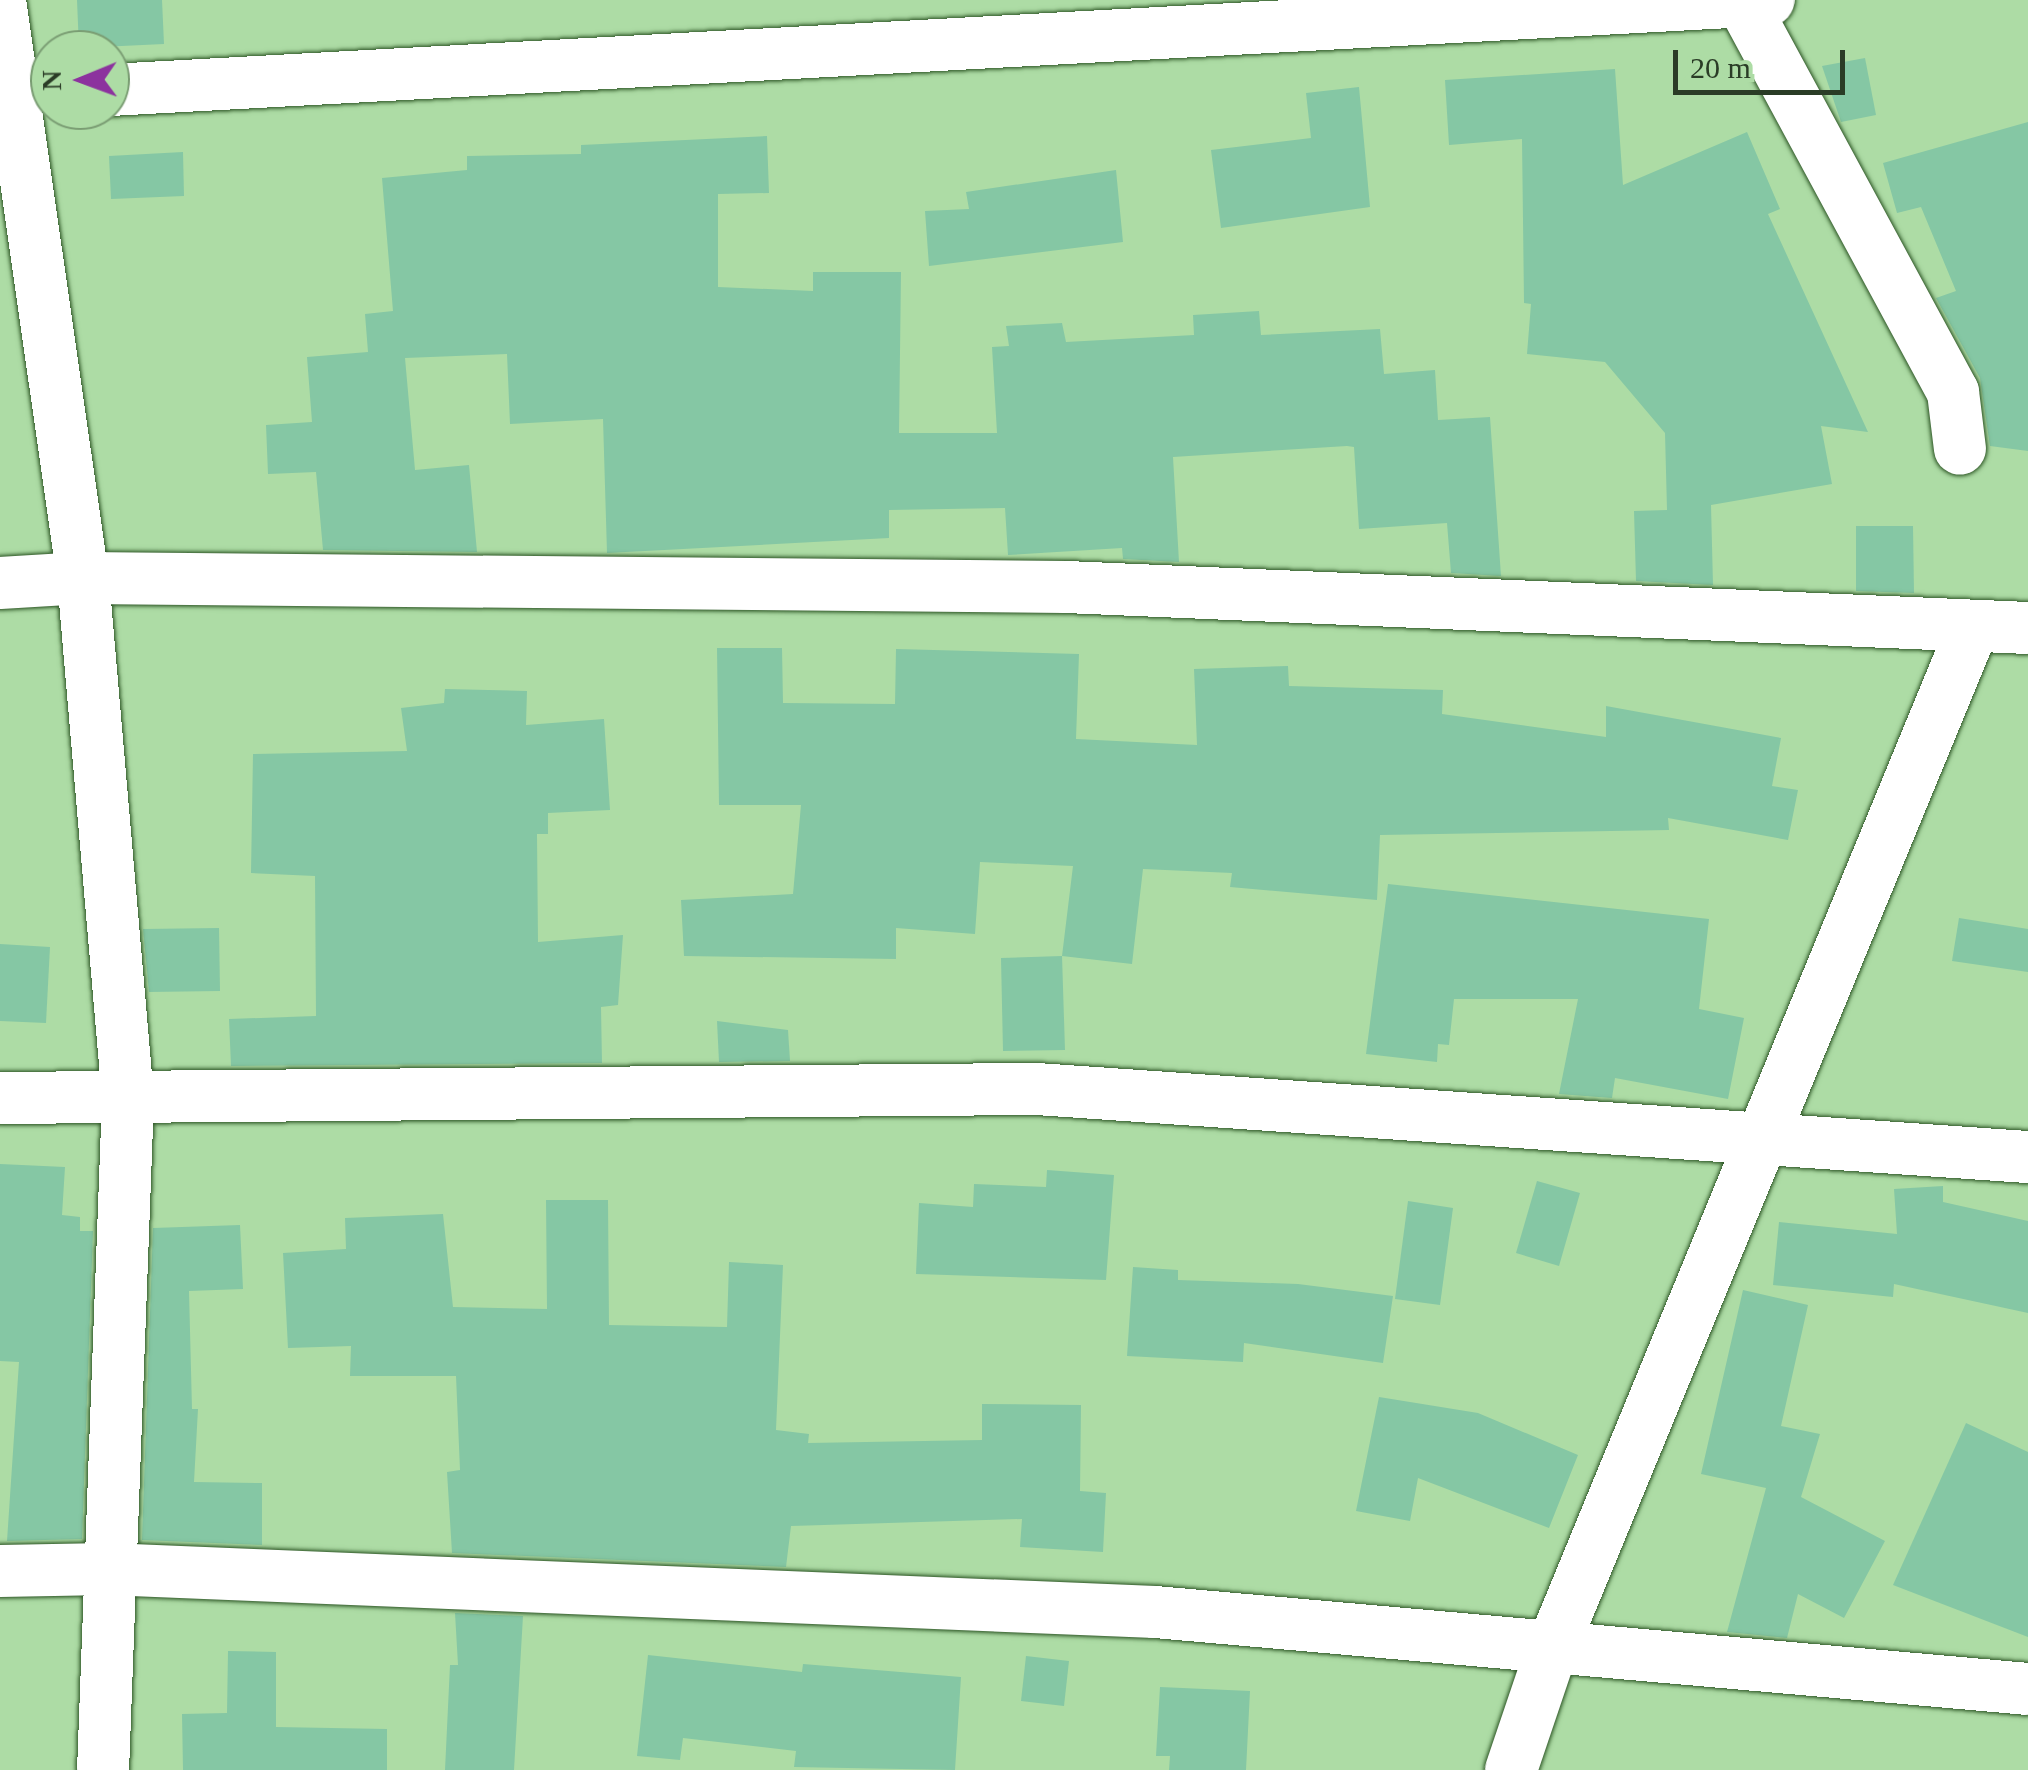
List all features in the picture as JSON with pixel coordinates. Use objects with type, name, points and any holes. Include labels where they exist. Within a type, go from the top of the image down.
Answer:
[{"type":"street","points":[[0,0],[21,95],[82,578],[128,1100],[106,1570],[104,1770]]},
{"type":"street","points":[[130,89],[1750,1],[1953,392],[1960,448]]},
{"type":"street","points":[[0,583],[82,578],[1066,586],[2028,628]]},
{"type":"street","points":[[1512,1770],[1552,1646],[1973,627]]},
{"type":"street","points":[[0,1098],[128,1100],[1037,1089],[2028,1157]]},
{"type":"street","points":[[0,1571],[106,1570],[1155,1612],[2028,1689]]},
{"type":"building","points":[[77,0],[162,0],[164,44],[130,46],[130,30],[78,30]]},
{"type":"building","points":[[1865,58],[1876,115],[1841,122],[1822,66]]},
{"type":"building","points":[[1615,69],[1623,185],[1747,132],[1780,209],[1768,214],[1868,432],[1821,426],[1832,484],[1711,505],[1713,585],[1636,581],[1634,511],[1667,510],[1665,433],[1605,362],[1527,354],[1531,304],[1524,303],[1522,139],[1449,145],[1445,80]]},
{"type":"building","points":[[1359,87],[1370,207],[1221,228],[1211,150],[1311,138],[1306,93]]},
{"type":"building","points":[[2028,122],[2028,451],[1990,446],[1980,378],[1936,298],[1956,291],[1921,207],[1897,213],[1883,163]]},
{"type":"building","points":[[767,136],[769,193],[718,194],[718,287],[813,291],[813,272],[901,272],[899,433],[997,433],[992,347],[1009,346],[1006,326],[1062,323],[1066,342],[1194,335],[1193,315],[1259,311],[1261,335],[1380,329],[1384,374],[1435,370],[1438,420],[1490,417],[1501,576],[1451,573],[1447,523],[1359,529],[1354,447],[1347,446],[1173,457],[1179,562],[1123,559],[1122,548],[1008,555],[1005,508],[889,510],[889,538],[607,553],[603,419],[510,424],[507,354],[405,358],[415,470],[469,465],[477,552],[323,550],[316,472],[268,474],[266,425],[312,422],[307,357],[368,352],[365,314],[393,311],[382,178],[467,170],[467,156],[581,154],[581,145]]},
{"type":"building","points":[[183,152],[184,196],[111,199],[109,156]]},
{"type":"building","points":[[1116,170],[1123,242],[929,266],[925,211],[969,209],[966,192]]},
{"type":"building","points":[[1856,526],[1913,526],[1914,593],[1856,591]]},
{"type":"building","points":[[717,648],[782,648],[783,703],[895,704],[896,649],[1079,654],[1076,739],[1197,745],[1194,669],[1288,666],[1289,686],[1443,690],[1442,714],[1606,737],[1606,706],[1781,738],[1772,786],[1798,790],[1788,840],[1668,818],[1669,830],[1380,835],[1377,900],[1230,887],[1232,873],[1143,869],[1132,964],[1062,956],[1073,866],[980,862],[975,934],[896,928],[896,959],[684,956],[681,900],[793,894],[801,805],[719,805]]},
{"type":"building","points":[[445,689],[527,691],[526,725],[604,719],[610,810],[548,813],[548,834],[537,834],[538,942],[623,935],[618,1005],[601,1007],[602,1063],[231,1066],[229,1019],[316,1016],[315,876],[251,873],[253,754],[407,751],[401,708],[444,703]]},
{"type":"building","points":[[1388,884],[1709,919],[1699,1009],[1744,1018],[1728,1099],[1615,1078],[1612,1098],[1559,1094],[1578,999],[1454,999],[1449,1045],[1438,1044],[1437,1062],[1366,1054]]},
{"type":"building","points":[[1959,918],[2028,929],[2028,972],[1952,961]]},
{"type":"building","points":[[219,928],[220,991],[149,992],[143,929]]},
{"type":"building","points":[[0,944],[50,947],[46,1023],[0,1021]]},
{"type":"building","points":[[1062,956],[1065,1050],[1003,1051],[1001,958]]},
{"type":"building","points":[[717,1021],[788,1030],[790,1061],[719,1062]]},
{"type":"building","points":[[0,1164],[65,1167],[62,1215],[80,1217],[80,1231],[93,1231],[82,1539],[7,1541],[19,1362],[0,1361]]},
{"type":"building","points":[[1047,1170],[1114,1175],[1106,1280],[916,1274],[919,1203],[973,1207],[974,1184],[1046,1187]]},
{"type":"building","points":[[1537,1181],[1580,1193],[1559,1266],[1516,1253]]},
{"type":"building","points":[[1943,1186],[1943,1202],[2028,1221],[2028,1313],[1894,1284],[1893,1297],[1773,1285],[1779,1222],[1897,1234],[1894,1189]]},
{"type":"building","points":[[546,1200],[608,1200],[609,1325],[727,1327],[729,1262],[783,1265],[776,1430],[809,1434],[808,1443],[982,1440],[982,1404],[1081,1405],[1080,1491],[1106,1493],[1103,1552],[1020,1547],[1022,1519],[791,1526],[786,1567],[452,1553],[447,1472],[460,1470],[456,1376],[350,1376],[351,1346],[288,1348],[283,1253],[346,1249],[345,1218],[443,1214],[453,1307],[547,1309]]},
{"type":"building","points":[[1408,1201],[1453,1208],[1440,1305],[1395,1299]]},
{"type":"building","points":[[240,1225],[243,1289],[189,1291],[192,1409],[198,1409],[194,1482],[262,1483],[262,1545],[142,1540],[153,1228]]},
{"type":"building","points":[[1133,1267],[1178,1270],[1178,1280],[1298,1284],[1393,1296],[1383,1363],[1244,1343],[1243,1362],[1127,1356]]},
{"type":"building","points":[[1743,1290],[1808,1305],[1781,1426],[1820,1434],[1801,1497],[1885,1541],[1844,1618],[1798,1594],[1787,1638],[1727,1632],[1766,1488],[1701,1474]]},
{"type":"building","points":[[1379,1397],[1478,1413],[1578,1455],[1549,1528],[1418,1478],[1410,1521],[1356,1511]]},
{"type":"building","points":[[1966,1423],[2028,1452],[2028,1637],[1893,1585]]},
{"type":"building","points":[[455,1613],[523,1616],[514,1770],[445,1770],[450,1665],[458,1665]]},
{"type":"building","points":[[228,1651],[276,1652],[276,1727],[387,1729],[387,1770],[183,1770],[182,1714],[227,1713]]},
{"type":"building","points":[[648,1655],[802,1672],[803,1664],[961,1677],[955,1770],[794,1767],[796,1751],[683,1738],[680,1760],[637,1756]]},
{"type":"building","points":[[1026,1656],[1069,1661],[1064,1706],[1021,1701]]},
{"type":"building","points":[[1160,1687],[1250,1691],[1246,1770],[1169,1770],[1170,1756],[1156,1756]]}]
